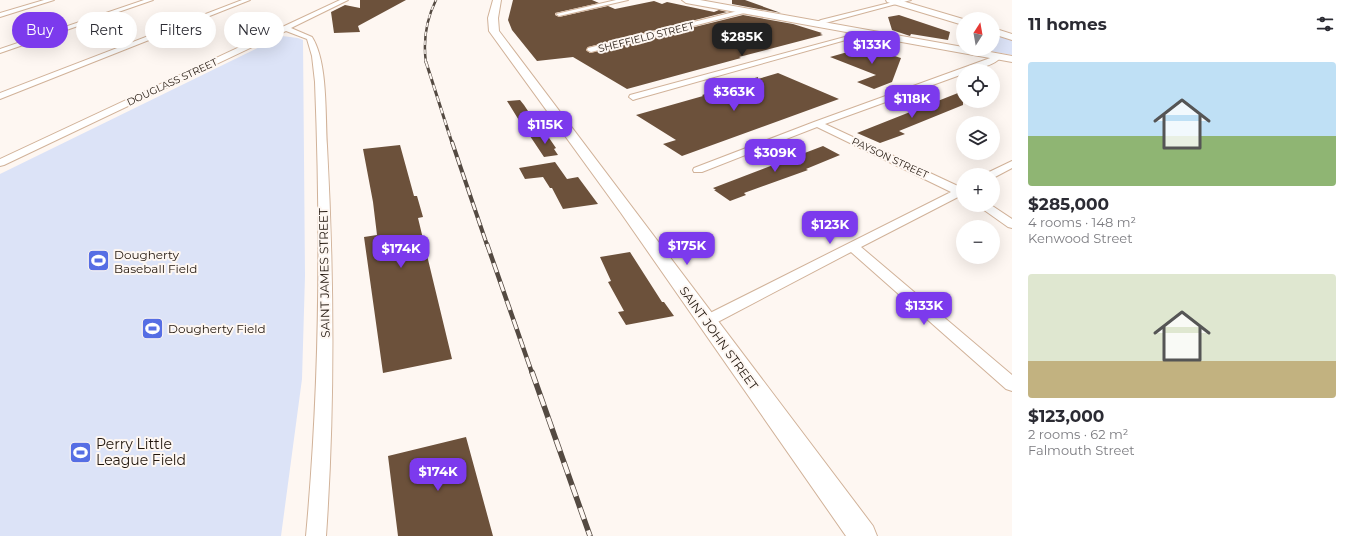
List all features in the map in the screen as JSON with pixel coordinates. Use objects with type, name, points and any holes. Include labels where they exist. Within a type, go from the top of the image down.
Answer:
[{"type":"main road","name":"SAINT JOHN STREET","points":[[497,0],[493,18],[494,31],[627,210],[863,536]]},
{"type":"main road","points":[[690,0],[956,48]]},
{"type":"main road","points":[[890,0],[956,20]]},
{"type":"main road","points":[[1000,33],[1011,36]]},
{"type":"main road","points":[[998,56],[1012,59]]},
{"type":"street","points":[[0,15],[51,0]]},
{"type":"street","points":[[0,51],[150,0]]},
{"type":"street","points":[[0,96],[248,0]]},
{"type":"street","name":"DOUGLASS STREET","points":[[0,163],[345,0]]},
{"type":"street","points":[[558,14],[625,0]]},
{"type":"street","points":[[818,24],[823,21],[908,0]]},
{"type":"street","name":"SHEFFIELD STREET","points":[[591,50],[746,11]]},
{"type":"street","name":"SAINT JAMES STREET","points":[[286,28],[310,38],[312,41],[316,51],[319,93],[326,369],[324,428],[316,536]]},
{"type":"street","points":[[633,97],[858,35],[861,31]]},
{"type":"street","points":[[982,64],[996,59],[998,56]]},
{"type":"street","points":[[698,170],[817,124],[956,74]]},
{"type":"street","name":"PAYSON STREET","points":[[817,124],[956,189]]},
{"type":"street","points":[[1000,170],[1012,164]]},
{"type":"street","points":[[707,321],[853,247],[872,235],[956,195]]},
{"type":"street","points":[[994,212],[1012,224]]},
{"type":"street","points":[[853,247],[1012,384]]},
{"type":"shaded area","name":"Dougherty Field","points":[[284,36],[303,40],[305,276],[302,379],[281,536],[0,536],[0,174],[257,48],[284,48]]},
{"type":"shaded area","points":[[1000,36],[1012,40],[1012,55],[1000,53]]},
{"type":"building","points":[[360,0],[406,0],[358,26],[360,32],[334,33],[331,12],[345,5],[360,8]]},
{"type":"building","points":[[513,0],[592,0],[599,3],[555,13],[555,15],[559,17],[608,6],[615,9],[654,1],[662,4],[667,2],[714,12],[719,10],[727,12],[588,47],[586,50],[590,53],[743,15],[793,24],[822,33],[820,34],[823,35],[627,89],[573,57],[537,61],[512,30],[508,20]]},
{"type":"building","points":[[732,0],[745,0],[781,13],[732,4]]},
{"type":"building","points":[[899,15],[950,32],[948,40],[911,34],[910,36],[892,30],[888,17]]},
{"type":"building","points":[[865,47],[901,58],[892,82],[874,89],[857,82],[876,75],[830,57]]},
{"type":"building","points":[[778,73],[839,99],[682,156],[663,144],[676,140],[636,115],[703,96],[702,95],[718,90],[716,90],[758,77],[758,79]]},
{"type":"building","points":[[956,94],[956,108],[899,131],[905,134],[880,143],[857,133]]},
{"type":"building","points":[[520,100],[534,120],[520,122],[507,101]]},
{"type":"building","points":[[547,135],[556,148],[554,149],[558,155],[544,157],[530,136]]},
{"type":"building","points":[[400,145],[414,196],[417,196],[423,217],[418,218],[452,359],[383,373],[364,237],[377,235],[373,202],[363,149]]},
{"type":"building","points":[[823,146],[840,155],[806,169],[808,170],[744,193],[746,195],[730,201],[713,188]]},
{"type":"building","points":[[555,162],[567,179],[578,177],[598,204],[563,209],[552,188],[550,188],[543,177],[525,179],[519,168]]},
{"type":"building","points":[[630,252],[662,302],[664,302],[674,316],[626,325],[618,312],[624,311],[608,282],[611,281],[600,257]]},
{"type":"building","points":[[466,437],[493,536],[398,536],[388,456]]},
{"type":"railway","points":[[426,63],[426,31],[436,0]]},
{"type":"railway","points":[[426,62],[452,143]]},
{"type":"railway","points":[[452,142],[487,245]]},
{"type":"railway","points":[[487,244],[532,373]]},
{"type":"railway","points":[[532,372],[590,536]]},
{"type":"place","name":"Dougherty Baseball Field","points":[[99,261]]},
{"type":"place","name":"Dougherty Field","points":[[152,328]]},
{"type":"place","name":"Perry Little League Field","points":[[81,452]]}]
